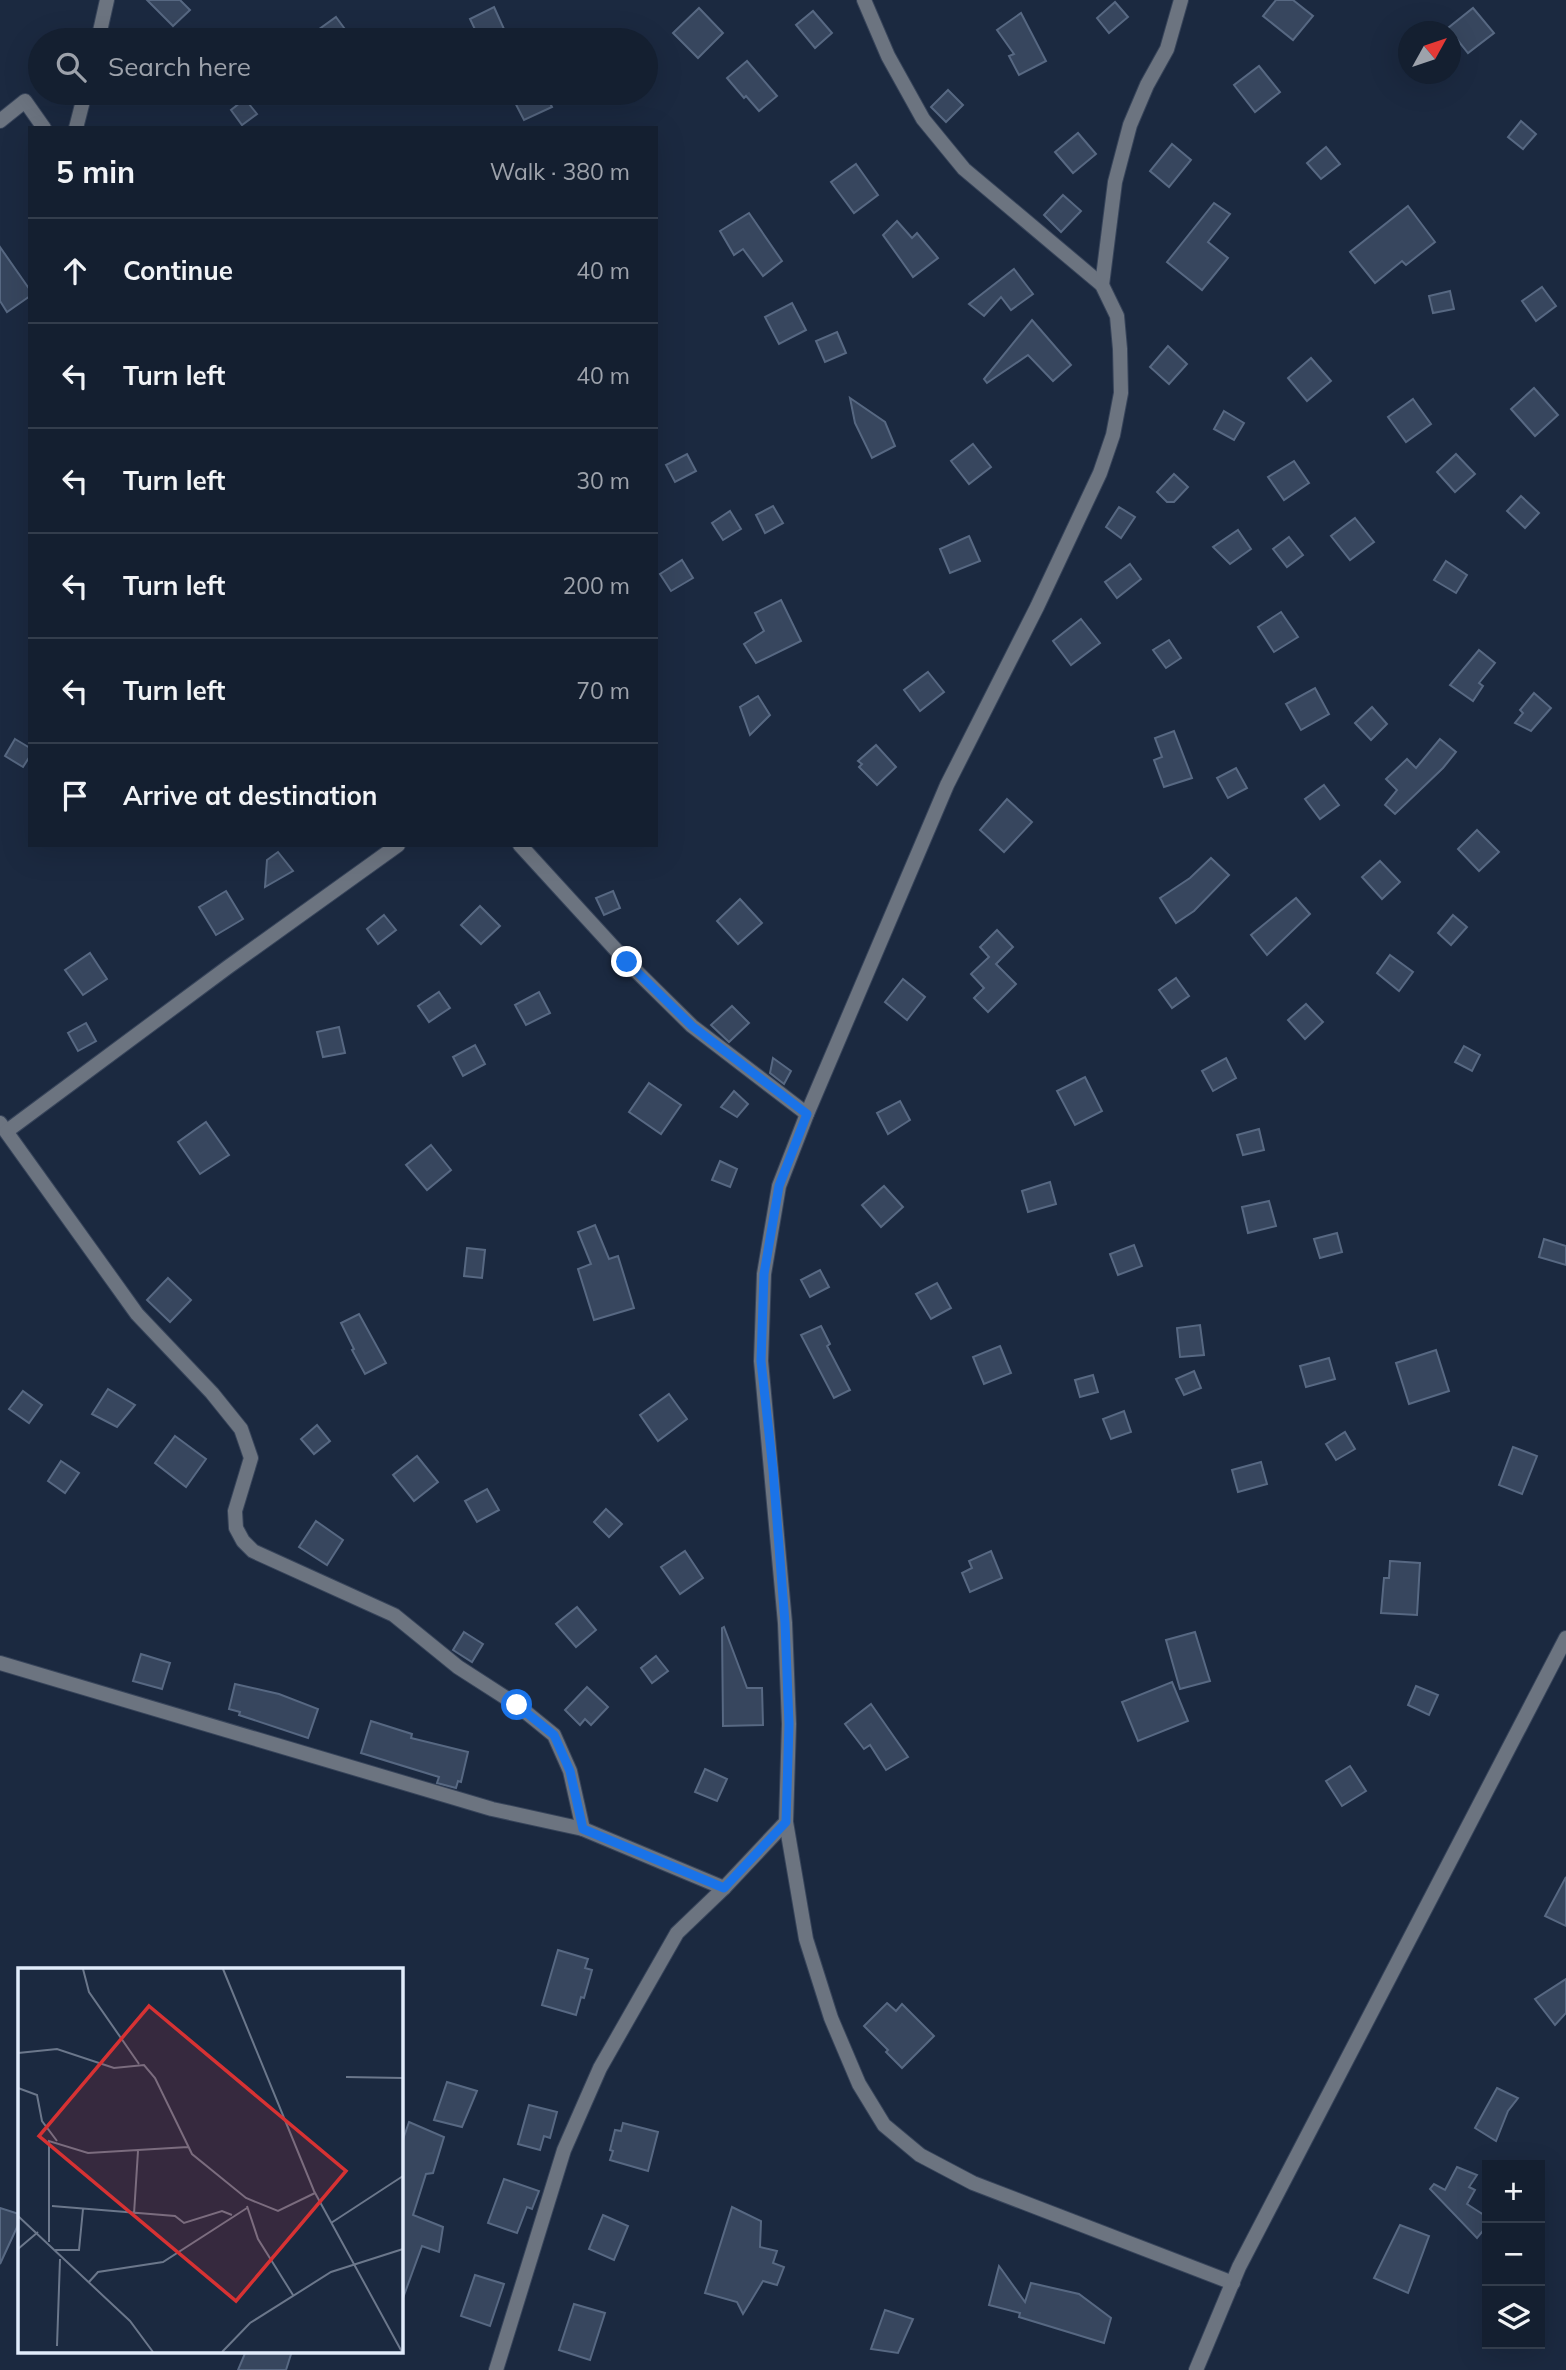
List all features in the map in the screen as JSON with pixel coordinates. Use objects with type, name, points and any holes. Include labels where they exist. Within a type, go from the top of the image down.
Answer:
[{"type":"street","points":[[101,28],[107,0]]},
{"type":"street","points":[[864,0],[888,56],[923,119],[964,169],[1102,285],[1117,316],[1121,393],[1113,435],[1100,473],[1037,607],[947,785],[779,1186],[764,1274],[761,1361],[785,1623],[789,1724],[786,1822],[806,1939],[831,2018],[859,2084],[884,2125],[920,2155],[973,2183],[1233,2283]]},
{"type":"street","points":[[1102,285],[1115,181],[1130,125],[1147,85],[1167,49],[1181,0]]},
{"type":"street","points":[[0,121],[25,101],[43,126]]},
{"type":"street","points":[[77,126],[82,105]]},
{"type":"street","points":[[395,847],[3,1127],[137,1314],[212,1393],[242,1429],[251,1458],[235,1511],[236,1528],[243,1541],[253,1551],[394,1615],[458,1668],[517,1705],[554,1735],[570,1771],[583,1829]]},
{"type":"street","points":[[522,847],[627,962],[692,1026],[807,1114]]},
{"type":"street","points":[[1196,2370],[1233,2283],[1566,1638]]},
{"type":"street","points":[[0,1663],[492,1809],[583,1829],[724,1888]]},
{"type":"street","points":[[496,2370],[564,2150],[600,2068],[677,1933],[786,1822]]},
{"type":"building","points":[[147,0],[180,0],[190,10],[173,26]]},
{"type":"building","points":[[1276,0],[1293,0],[1313,16],[1293,40],[1263,16]]},
{"type":"building","points":[[1115,2],[1128,17],[1109,33],[1097,18]]},
{"type":"building","points":[[494,7],[504,28],[474,28],[470,19]]},
{"type":"building","points":[[699,8],[723,33],[698,58],[673,33]]},
{"type":"building","points":[[1473,8],[1494,33],[1468,53],[1461,44],[1461,21],[1457,21]]},
{"type":"building","points":[[813,11],[832,33],[815,48],[796,25]]},
{"type":"building","points":[[1021,13],[1046,61],[1019,75],[1009,56],[1014,54],[997,30]]},
{"type":"building","points":[[336,17],[344,28],[321,28]]},
{"type":"building","points":[[747,61],[777,96],[759,111],[727,78]]},
{"type":"building","points":[[1259,66],[1280,92],[1255,112],[1234,85]]},
{"type":"building","points":[[948,90],[963,105],[946,122],[931,107]]},
{"type":"building","points":[[237,105],[250,105],[257,114],[242,125],[231,110]]},
{"type":"building","points":[[516,105],[551,105],[552,107],[524,120]]},
{"type":"building","points":[[1521,121],[1536,134],[1523,149],[1508,137]]},
{"type":"building","points":[[1078,133],[1096,154],[1073,173],[1055,152]]},
{"type":"building","points":[[1172,144],[1191,160],[1169,187],[1150,171]]},
{"type":"building","points":[[1326,147],[1340,164],[1321,179],[1307,163]]},
{"type":"building","points":[[856,164],[878,195],[854,213],[831,182]]},
{"type":"building","points":[[1063,195],[1081,211],[1061,232],[1044,215]]},
{"type":"building","points":[[1214,203],[1230,214],[1208,242],[1228,258],[1202,290],[1167,262]]},
{"type":"building","points":[[1408,206],[1435,242],[1406,265],[1402,261],[1375,283],[1350,252]]},
{"type":"building","points":[[749,213],[782,261],[763,276],[743,249],[734,255],[720,231]]},
{"type":"building","points":[[897,221],[912,238],[917,233],[938,258],[913,277],[883,235]]},
{"type":"building","points":[[0,247],[28,287],[28,297],[7,312],[0,301]]},
{"type":"building","points":[[1014,269],[1033,294],[1011,310],[1001,297],[984,316],[969,304]]},
{"type":"building","points":[[1542,287],[1556,306],[1536,321],[1522,301]]},
{"type":"building","points":[[1450,291],[1454,309],[1433,313],[1429,296]]},
{"type":"building","points":[[792,303],[806,330],[779,344],[765,317]]},
{"type":"building","points":[[1032,320],[1071,365],[1053,381],[1028,355],[987,383],[984,379]]},
{"type":"building","points":[[837,332],[846,353],[825,362],[816,341]]},
{"type":"building","points":[[1168,346],[1187,364],[1169,384],[1150,367]]},
{"type":"building","points":[[1311,358],[1331,381],[1307,401],[1288,378]]},
{"type":"building","points":[[1534,388],[1558,415],[1535,436],[1511,409]]},
{"type":"building","points":[[850,398],[885,422],[895,446],[872,458],[855,423]]},
{"type":"building","points":[[1413,399],[1431,424],[1406,442],[1388,417]]},
{"type":"building","points":[[1224,411],[1244,423],[1234,440],[1214,429]]},
{"type":"building","points":[[973,444],[991,467],[969,484],[951,461]]},
{"type":"building","points":[[687,454],[696,471],[675,482],[666,465]]},
{"type":"building","points":[[1456,454],[1475,474],[1455,492],[1437,472]]},
{"type":"building","points":[[1294,461],[1309,483],[1284,500],[1268,477]]},
{"type":"building","points":[[1174,474],[1188,487],[1174,502],[1167,502],[1157,492]]},
{"type":"building","points":[[1521,496],[1539,513],[1525,528],[1507,511]]},
{"type":"building","points":[[773,506],[783,523],[765,533],[756,515]]},
{"type":"building","points":[[1119,507],[1135,517],[1121,538],[1106,527]]},
{"type":"building","points":[[730,511],[741,529],[723,540],[712,523]]},
{"type":"building","points":[[1355,518],[1374,542],[1350,560],[1331,536]]},
{"type":"building","points":[[1238,530],[1251,549],[1230,564],[1213,547]]},
{"type":"building","points":[[969,536],[980,561],[950,573],[940,549]]},
{"type":"building","points":[[1289,537],[1303,555],[1287,567],[1273,549]]},
{"type":"building","points":[[682,560],[693,578],[671,591],[660,574]]},
{"type":"building","points":[[1446,561],[1467,575],[1456,593],[1434,580]]},
{"type":"building","points":[[1130,564],[1141,579],[1117,598],[1105,582]]},
{"type":"building","points":[[781,600],[801,641],[756,663],[744,644],[764,631],[755,613]]},
{"type":"building","points":[[1281,612],[1298,637],[1274,652],[1258,627]]},
{"type":"building","points":[[1081,619],[1100,643],[1071,665],[1053,641]]},
{"type":"building","points":[[1169,640],[1181,658],[1166,668],[1153,650]]},
{"type":"building","points":[[1479,650],[1495,663],[1479,683],[1483,686],[1473,701],[1450,685]]},
{"type":"building","points":[[928,672],[944,692],[920,711],[904,690]]},
{"type":"building","points":[[1315,688],[1329,714],[1301,730],[1286,704]]},
{"type":"building","points":[[1534,693],[1551,708],[1531,731],[1515,723],[1523,713],[1520,710]]},
{"type":"building","points":[[758,696],[770,715],[750,735],[740,707]]},
{"type":"building","points":[[1372,707],[1387,724],[1371,740],[1355,723]]},
{"type":"building","points":[[1174,731],[1192,778],[1164,787],[1154,760],[1162,757],[1155,738]]},
{"type":"building","points":[[15,739],[28,747],[28,759],[23,767],[5,756]]},
{"type":"building","points":[[1440,739],[1456,752],[1395,814],[1385,805],[1397,790],[1386,779],[1407,759],[1416,768]]},
{"type":"building","points":[[876,745],[896,767],[877,785],[859,767],[862,764],[858,761]]},
{"type":"building","points":[[1236,768],[1247,788],[1228,798],[1217,778]]},
{"type":"building","points":[[1324,785],[1339,805],[1320,819],[1305,799]]},
{"type":"building","points":[[1007,799],[1032,822],[1004,852],[980,830]]},
{"type":"building","points":[[1477,830],[1499,852],[1479,871],[1458,849]]},
{"type":"building","points":[[278,852],[293,871],[265,887],[267,860]]},
{"type":"building","points":[[1211,858],[1229,875],[1194,911],[1176,923],[1160,898],[1190,878]]},
{"type":"building","points":[[1380,861],[1400,882],[1382,899],[1362,877]]},
{"type":"building","points":[[226,891],[243,919],[216,935],[199,907]]},
{"type":"building","points":[[613,891],[620,908],[604,915],[596,898]]},
{"type":"building","points":[[1296,898],[1310,914],[1267,955],[1251,935]]},
{"type":"building","points":[[740,899],[762,923],[738,944],[717,921]]},
{"type":"building","points":[[480,906],[500,926],[481,944],[461,925]]},
{"type":"building","points":[[384,915],[396,930],[378,944],[367,929]]},
{"type":"building","points":[[1453,915],[1467,927],[1451,945],[1438,933]]},
{"type":"building","points":[[997,930],[1013,947],[996,964],[1016,984],[988,1012],[974,998],[984,988],[971,974],[989,957],[980,947]]},
{"type":"building","points":[[90,953],[107,979],[83,995],[65,970]]},
{"type":"building","points":[[1390,955],[1413,972],[1399,991],[1377,973]]},
{"type":"building","points":[[1176,978],[1189,996],[1172,1008],[1159,990]]},
{"type":"building","points":[[903,979],[925,997],[907,1020],[885,1002]]},
{"type":"building","points":[[439,992],[450,1008],[429,1022],[418,1006]]},
{"type":"building","points":[[539,992],[550,1013],[526,1025],[515,1005]]},
{"type":"building","points":[[1306,1004],[1323,1022],[1305,1039],[1288,1020]]},
{"type":"building","points":[[732,1006],[749,1023],[729,1042],[711,1025]]},
{"type":"building","points":[[86,1023],[96,1041],[78,1051],[68,1033]]},
{"type":"building","points":[[339,1027],[345,1053],[323,1057],[317,1032]]},
{"type":"building","points":[[475,1045],[485,1064],[463,1076],[453,1057]]},
{"type":"building","points":[[1464,1046],[1480,1055],[1472,1071],[1455,1062]]},
{"type":"building","points":[[773,1058],[791,1071],[784,1084],[770,1073]]},
{"type":"building","points":[[1226,1058],[1236,1078],[1213,1091],[1202,1071]]},
{"type":"building","points":[[1085,1077],[1102,1111],[1075,1125],[1057,1091]]},
{"type":"building","points":[[649,1083],[681,1105],[661,1134],[629,1112]]},
{"type":"building","points":[[734,1091],[748,1104],[737,1117],[721,1107]]},
{"type":"building","points":[[900,1101],[910,1120],[888,1134],[877,1113]]},
{"type":"building","points":[[206,1122],[229,1155],[200,1174],[178,1142]]},
{"type":"building","points":[[1259,1129],[1264,1150],[1243,1155],[1237,1135]]},
{"type":"building","points":[[431,1145],[451,1170],[427,1190],[406,1165]]},
{"type":"building","points":[[720,1161],[737,1169],[730,1187],[712,1180]]},
{"type":"building","points":[[1050,1182],[1056,1204],[1028,1212],[1022,1191]]},
{"type":"building","points":[[884,1186],[903,1207],[881,1227],[862,1205]]},
{"type":"building","points":[[1269,1201],[1276,1226],[1248,1233],[1242,1207]]},
{"type":"building","points":[[595,1225],[609,1259],[618,1256],[634,1308],[594,1320],[578,1269],[591,1264],[578,1232]]},
{"type":"building","points":[[1337,1233],[1342,1252],[1320,1258],[1314,1239]]},
{"type":"building","points":[[1544,1239],[1566,1246],[1566,1265],[1539,1257]]},
{"type":"building","points":[[1134,1245],[1142,1266],[1118,1275],[1110,1254]]},
{"type":"building","points":[[467,1248],[485,1250],[482,1278],[464,1276]]},
{"type":"building","points":[[820,1270],[829,1287],[810,1297],[801,1280]]},
{"type":"building","points":[[168,1278],[191,1300],[170,1322],[147,1300]]},
{"type":"building","points":[[937,1283],[951,1308],[931,1319],[916,1294]]},
{"type":"building","points":[[359,1314],[386,1363],[365,1374],[341,1323]]},
{"type":"building","points":[[1200,1325],[1204,1355],[1180,1357],[1177,1328]]},
{"type":"building","points":[[821,1326],[830,1344],[827,1346],[850,1390],[834,1398],[801,1335]]},
{"type":"building","points":[[1000,1346],[1011,1373],[984,1384],[973,1357]]},
{"type":"building","points":[[1436,1350],[1449,1391],[1409,1404],[1396,1363]]},
{"type":"building","points":[[1329,1358],[1335,1379],[1306,1387],[1300,1366]]},
{"type":"building","points":[[1194,1371],[1201,1388],[1184,1395],[1176,1379]]},
{"type":"building","points":[[1093,1375],[1098,1392],[1080,1397],[1075,1380]]},
{"type":"building","points":[[108,1389],[135,1405],[117,1427],[92,1414]]},
{"type":"building","points":[[23,1391],[42,1405],[29,1423],[9,1409]]},
{"type":"building","points":[[669,1394],[687,1419],[658,1441],[640,1415]]},
{"type":"building","points":[[1124,1411],[1131,1432],[1111,1439],[1103,1419]]},
{"type":"building","points":[[317,1425],[330,1441],[314,1454],[301,1439]]},
{"type":"building","points":[[1345,1432],[1355,1449],[1336,1460],[1326,1444]]},
{"type":"building","points":[[175,1436],[206,1459],[186,1487],[155,1463]]},
{"type":"building","points":[[1513,1447],[1537,1456],[1522,1494],[1499,1485]]},
{"type":"building","points":[[417,1456],[438,1482],[414,1501],[393,1475]]},
{"type":"building","points":[[61,1461],[79,1473],[65,1493],[48,1481]]},
{"type":"building","points":[[1261,1462],[1267,1484],[1238,1492],[1232,1470]]},
{"type":"building","points":[[487,1489],[499,1510],[477,1522],[465,1501]]},
{"type":"building","points":[[606,1509],[622,1524],[609,1537],[594,1522]]},
{"type":"building","points":[[316,1521],[343,1540],[327,1565],[299,1547]]},
{"type":"building","points":[[685,1551],[703,1578],[680,1594],[661,1567]]},
{"type":"building","points":[[991,1551],[1002,1578],[970,1592],[962,1573],[972,1568],[969,1561]]},
{"type":"building","points":[[1390,1561],[1420,1563],[1417,1615],[1381,1613],[1384,1578],[1389,1578]]},
{"type":"building","points":[[577,1607],[596,1630],[576,1647],[556,1624]]},
{"type":"building","points":[[724,1627],[747,1688],[762,1688],[763,1725],[723,1726]]},
{"type":"building","points":[[464,1632],[483,1644],[472,1662],[453,1650]]},
{"type":"building","points":[[1195,1632],[1210,1681],[1180,1689],[1166,1640]]},
{"type":"building","points":[[141,1654],[170,1663],[162,1689],[133,1681]]},
{"type":"building","points":[[656,1656],[668,1671],[652,1683],[641,1668]]},
{"type":"building","points":[[1172,1682],[1188,1721],[1138,1741],[1122,1702]]},
{"type":"building","points":[[235,1684],[279,1694],[318,1709],[308,1738],[239,1715],[240,1712],[229,1709]]},
{"type":"building","points":[[1416,1686],[1438,1695],[1429,1715],[1408,1705]]},
{"type":"building","points":[[587,1687],[608,1707],[591,1725],[585,1719],[580,1725],[565,1710]]},
{"type":"building","points":[[871,1704],[908,1757],[886,1770],[870,1745],[864,1749],[845,1724]]},
{"type":"building","points":[[371,1721],[412,1734],[411,1738],[468,1752],[461,1782],[458,1781],[456,1788],[437,1783],[439,1777],[361,1753]]},
{"type":"building","points":[[1350,1766],[1366,1791],[1342,1806],[1326,1781]]},
{"type":"building","points":[[705,1769],[727,1779],[717,1801],[695,1792]]},
{"type":"building","points":[[1566,1877],[1566,1926],[1545,1916]]},
{"type":"building","points":[[558,1950],[588,1959],[585,1968],[592,1970],[576,2015],[542,2005]]},
{"type":"building","points":[[1566,1979],[1566,2013],[1555,2025],[1535,1999]]},
{"type":"building","points":[[887,2003],[896,2011],[902,2004],[934,2036],[902,2068],[864,2026]]},
{"type":"building","points":[[447,2082],[477,2091],[462,2127],[434,2120]]},
{"type":"building","points":[[1497,2088],[1518,2098],[1508,2111],[1496,2141],[1475,2128]]},
{"type":"building","points":[[529,2105],[557,2112],[550,2138],[544,2136],[540,2150],[518,2144]]},
{"type":"building","points":[[409,2122],[444,2137],[433,2173],[426,2174],[413,2215],[443,2227],[439,2252],[422,2246],[403,2298],[402,2298],[402,2142]]},
{"type":"building","points":[[623,2123],[658,2132],[648,2171],[610,2160],[615,2130],[621,2131]]},
{"type":"building","points":[[1457,2167],[1477,2175],[1469,2187],[1475,2190],[1467,2204],[1482,2214],[1482,2232],[1477,2238],[1430,2189],[1434,2184],[1445,2190]]},
{"type":"building","points":[[504,2179],[539,2191],[532,2209],[527,2207],[517,2233],[488,2223]]},
{"type":"building","points":[[732,2207],[761,2221],[760,2247],[777,2251],[773,2263],[784,2267],[777,2285],[763,2281],[743,2314],[737,2302],[705,2293]]},
{"type":"building","points":[[0,2208],[18,2214],[18,2225],[0,2264]]},
{"type":"building","points":[[603,2215],[628,2226],[614,2260],[589,2249]]},
{"type":"building","points":[[1400,2225],[1429,2236],[1408,2293],[1374,2278]]},
{"type":"building","points":[[999,2266],[1025,2302],[1031,2283],[1079,2294],[1111,2318],[1104,2343],[1019,2317],[1020,2313],[989,2305]]},
{"type":"building","points":[[475,2275],[504,2284],[490,2326],[461,2316]]},
{"type":"building","points":[[574,2304],[605,2313],[590,2360],[559,2350]]},
{"type":"building","points":[[885,2310],[913,2319],[898,2353],[871,2349]]},
{"type":"building","points":[[246,2352],[292,2352],[286,2370],[238,2370]]},
{"type":"route","points":[[517,1705],[554,1735],[570,1771],[583,1829],[724,1888],[786,1822],[789,1724],[785,1623],[761,1361],[764,1274],[779,1186],[807,1114],[692,1026],[627,962]]}]
